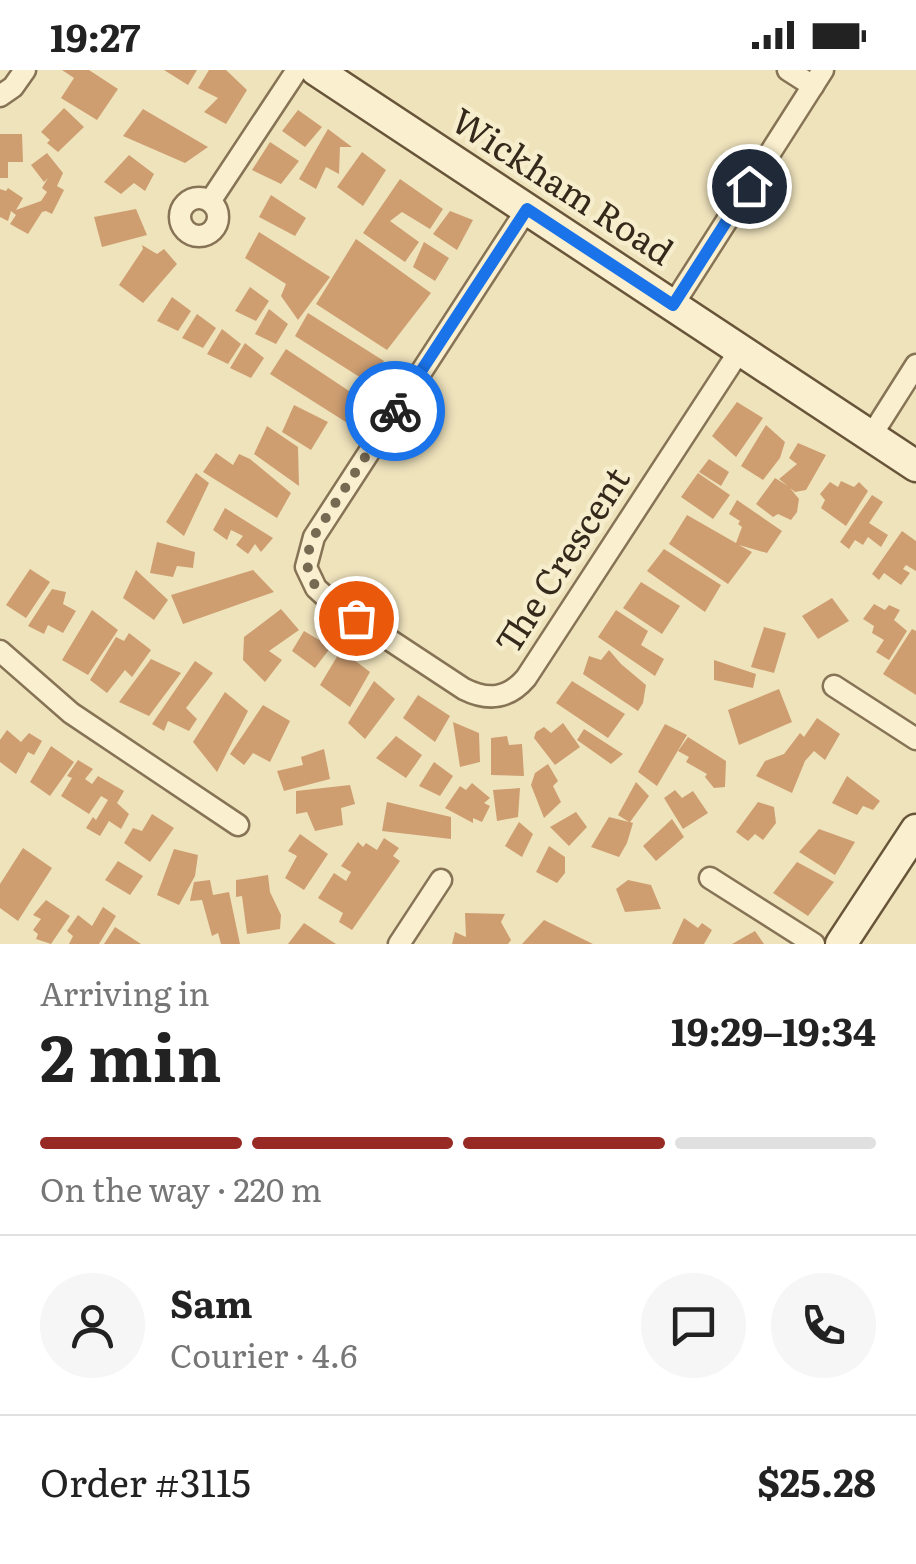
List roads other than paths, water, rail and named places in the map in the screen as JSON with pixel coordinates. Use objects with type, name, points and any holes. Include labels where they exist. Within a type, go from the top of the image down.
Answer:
[{"type":"main road","name":"Wickham Road","points":[[316,70],[916,466]]},
{"type":"main road","points":[[842,944],[916,830]]},
{"type":"street","points":[[0,96],[13,87],[25,70]]},
{"type":"street","points":[[211,200],[297,70]]},
{"type":"street","points":[[673,305],[818,78],[788,70]]},
{"type":"street","name":"The Crescent","points":[[527,209],[314,536],[307,556],[310,578],[329,600],[464,689],[485,697],[504,696],[519,686],[740,350]]},
{"type":"street","points":[[871,436],[916,365]]},
{"type":"street","points":[[0,651],[71,713],[238,824]]},
{"type":"street","points":[[834,686],[916,739]]},
{"type":"street","points":[[710,878],[814,944]]},
{"type":"street","points":[[399,944],[441,880]]}]
